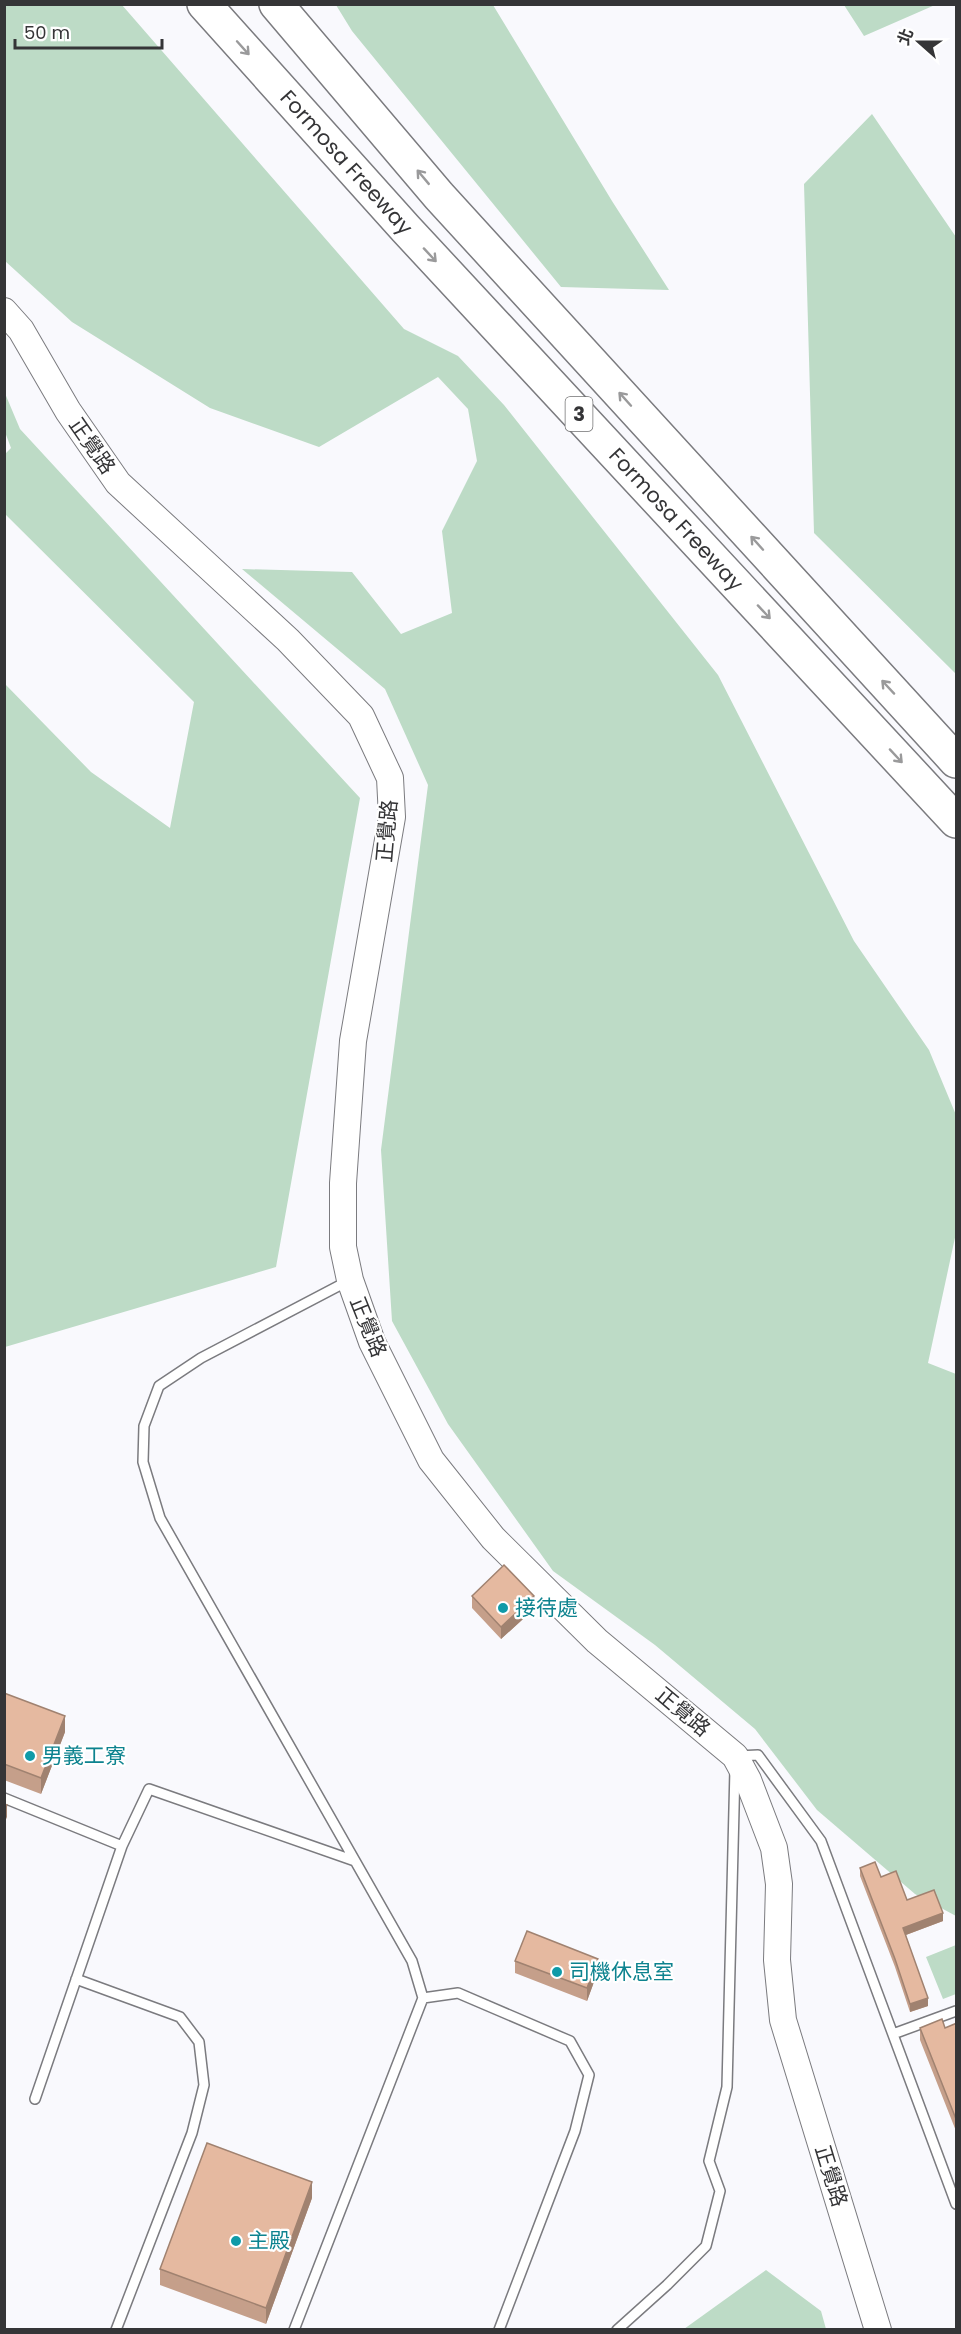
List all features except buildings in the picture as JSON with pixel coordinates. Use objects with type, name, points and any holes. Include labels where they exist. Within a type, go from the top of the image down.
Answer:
[{"type":"highway","name":"Formosa Freeway","points":[[204,4],[406,229],[957,821]]},
{"type":"highway","name":"Formosa Freeway","points":[[276,4],[439,196],[957,761]]},
{"type":"street","name":"正覺路","points":[[4,311],[21,330],[68,411],[118,483],[288,640],[361,716],[390,778],[393,817],[353,1041],[343,1194],[343,1247],[350,1280],[372,1342],[432,1460],[493,1538],[597,1641],[735,1756],[748,1780],[774,1848],[779,1884],[777,1960],[783,2020],[878,2330]]},
{"type":"lane","points":[[294,2330],[423,1998],[412,1961],[160,1518],[143,1462],[144,1426],[159,1386],[201,1358],[350,1280]]},
{"type":"lane","points":[[617,2330],[706,2246],[720,2191],[709,2161],[727,2086],[735,1756],[758,1755],[821,1841],[893,2034],[954,2187],[957,2204]]},
{"type":"lane","points":[[35,2099],[122,1846],[149,1789],[355,1861]]},
{"type":"lane","points":[[4,1798],[122,1846]]},
{"type":"lane","points":[[76,1979],[180,2017],[199,2042],[204,2085],[192,2133],[116,2330]]},
{"type":"lane","points":[[423,1998],[458,1993],[570,2041],[589,2075],[575,2131],[499,2330]]},
{"type":"lane","points":[[893,2034],[957,2011]]},
{"type":"green space","points":[[5,5],[122,5],[404,329],[458,356],[504,405],[718,675],[854,941],[929,1050],[956,1115],[956,1233],[928,1363],[956,1374],[956,1916],[915,1894],[817,1810],[755,1729],[655,1645],[553,1571],[448,1424],[392,1321],[381,1150],[428,785],[385,689],[242,569],[352,572],[401,634],[452,613],[442,531],[477,461],[468,409],[438,377],[319,447],[210,408],[72,322],[5,261]]},
{"type":"green space","points":[[336,5],[493,5],[669,290],[561,287],[352,31]]},
{"type":"green space","points":[[844,5],[935,5],[864,36]]},
{"type":"green space","points":[[872,114],[956,237],[956,674],[814,533],[804,184]]},
{"type":"green space","points":[[4,391],[20,429],[360,798],[276,1267],[5,1347],[5,684],[91,772],[170,828],[194,702],[5,514],[5,454],[11,448],[5,432]]},
{"type":"green space","points":[[956,1945],[956,1994],[943,1999],[926,1957]]},
{"type":"green space","points":[[766,2270],[821,2311],[826,2329],[684,2329]]},
{"type":"place","name":"接待處","points":[[503,1608]]},
{"type":"place","name":"男義工寮","points":[[30,1756]]},
{"type":"place","name":"司機休息室","points":[[557,1972]]},
{"type":"place","name":"主殿","points":[[236,2241]]}]
